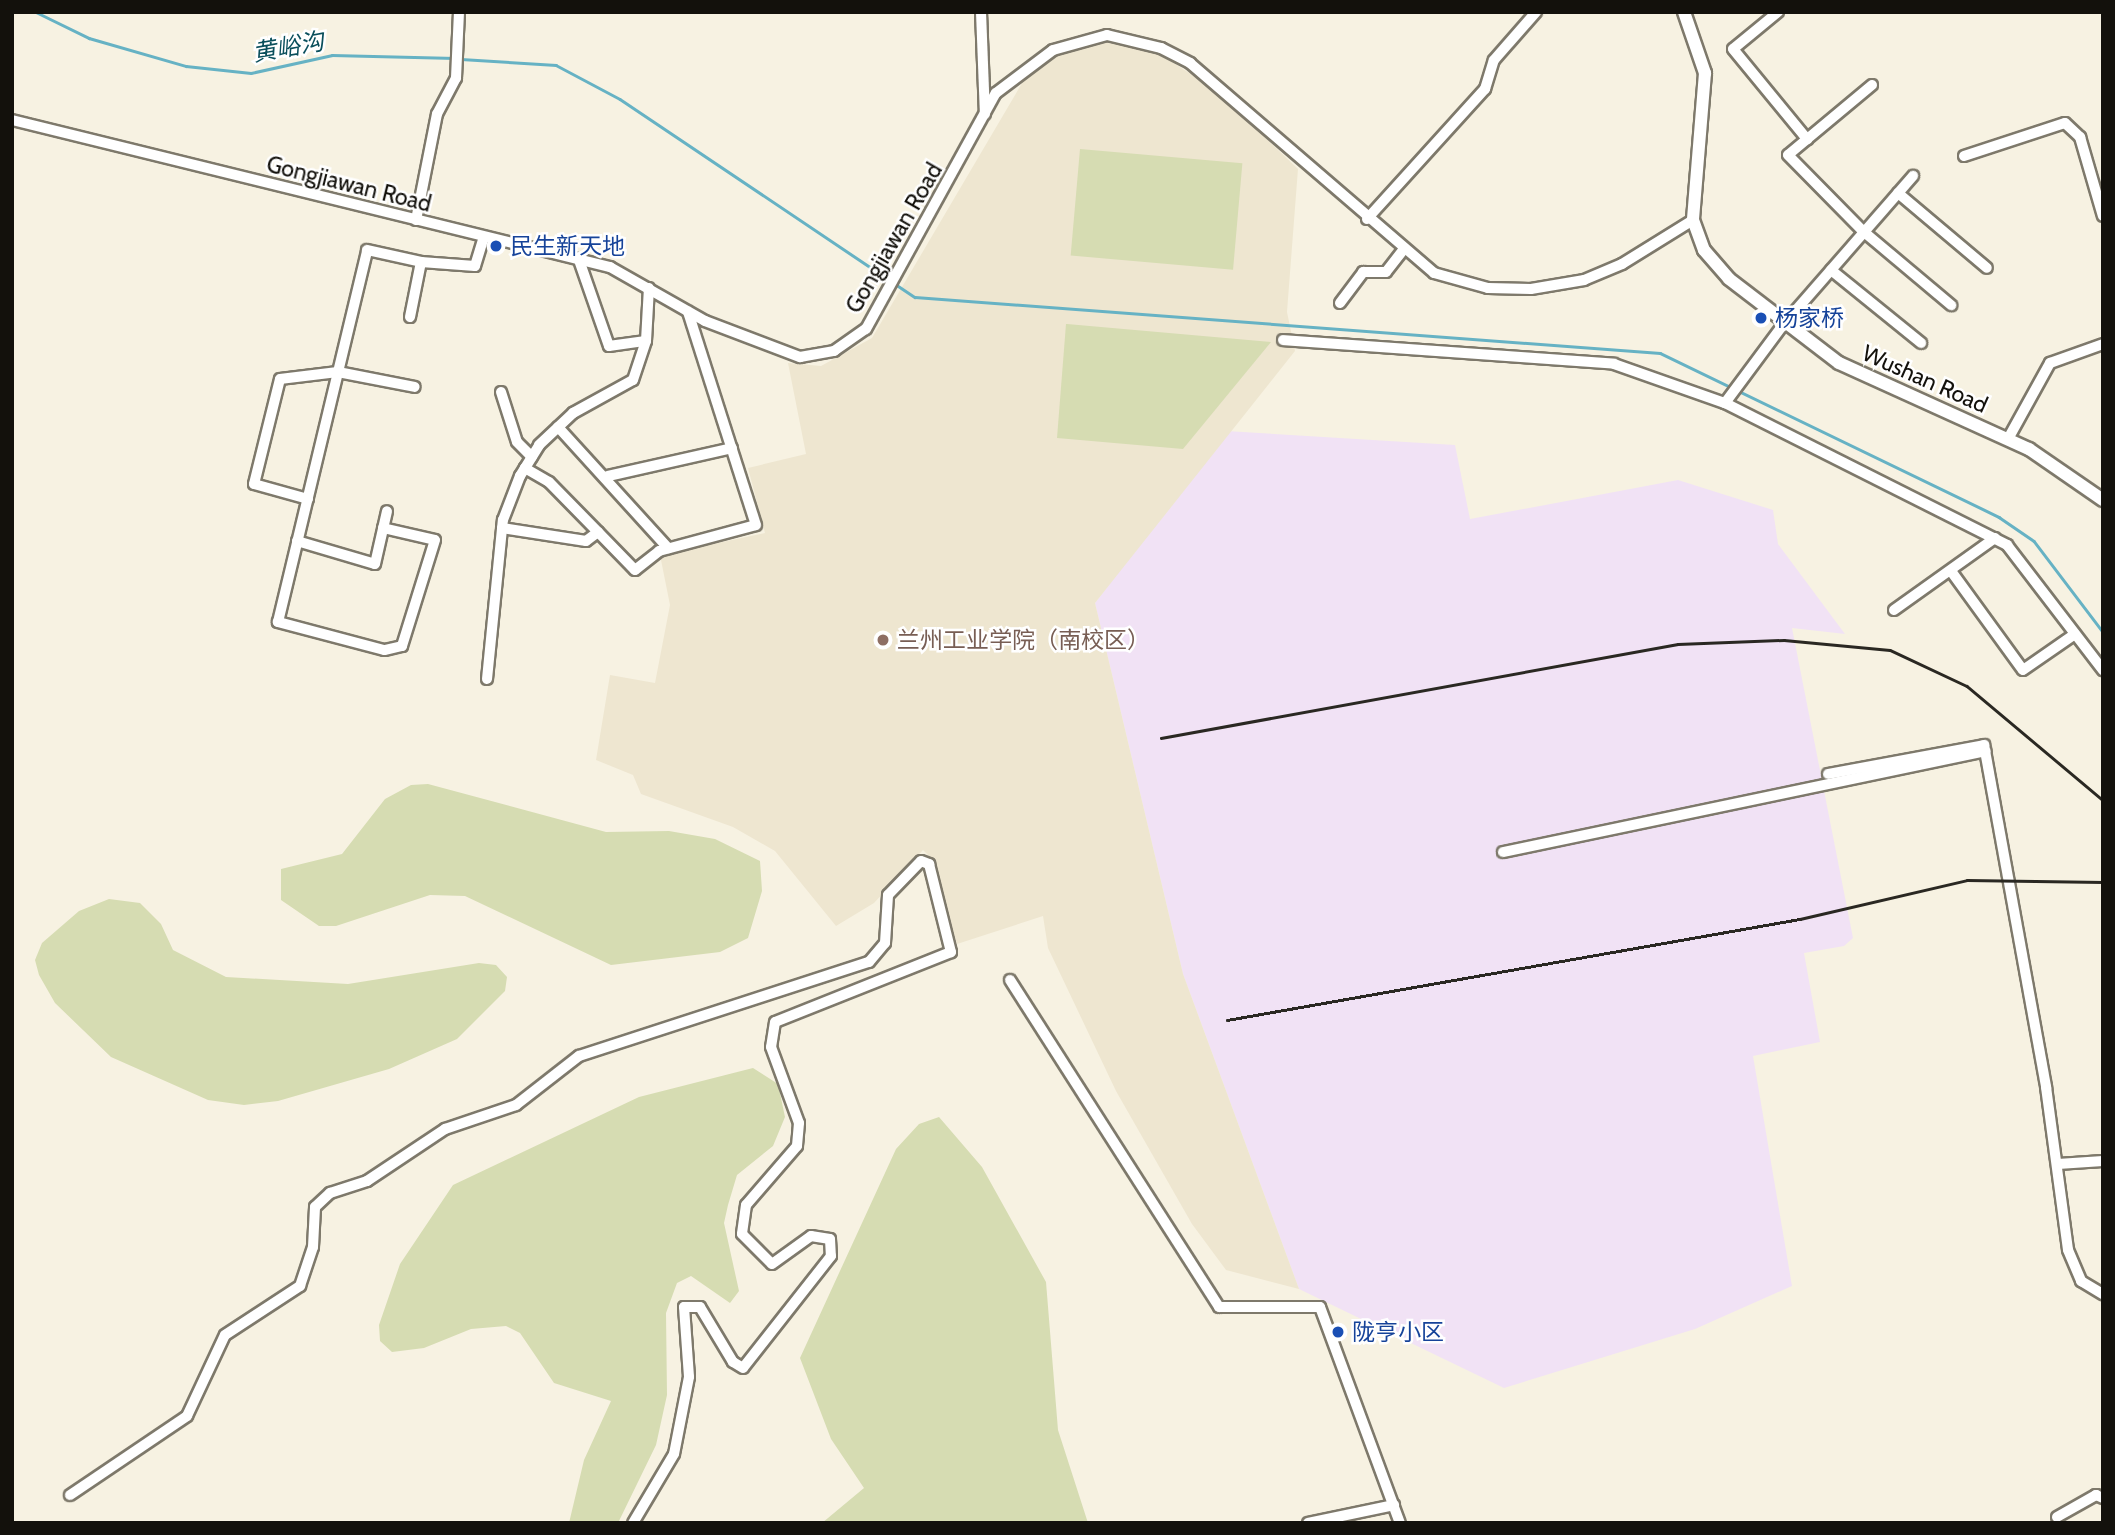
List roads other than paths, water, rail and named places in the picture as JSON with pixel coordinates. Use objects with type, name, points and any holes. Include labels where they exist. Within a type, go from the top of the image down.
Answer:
[{"type":"main road","name":"Wushan Road","points":[[1684,12],[1706,73],[1693,220],[1704,250],[1729,279],[1783,325],[1858,374],[2008,439],[2103,500]]},
{"type":"street","points":[[416,220],[437,114],[456,79],[459,49],[458,12]]},
{"type":"street","points":[[981,12],[985,115]]},
{"type":"street","points":[[1367,219],[1485,89],[1494,60],[1536,12]]},
{"type":"street","points":[[1778,12],[1733,49],[1807,139]]},
{"type":"street","name":"Gongjiawan Road","points":[[12,120],[579,260],[649,288],[688,312],[782,354],[815,357],[866,329],[888,295],[985,115],[1015,73],[1052,50],[1107,35],[1134,39],[1190,63],[1403,250],[1434,273],[1488,288],[1531,289],[1622,264],[1693,220]]},
{"type":"street","points":[[1872,85],[1788,155],[1864,232],[1951,305]]},
{"type":"street","points":[[1964,156],[2065,124],[2080,137],[2103,216]]},
{"type":"street","points":[[1727,399],[1745,370],[1913,176]]},
{"type":"street","points":[[1898,193],[1987,268]]},
{"type":"street","points":[[383,528],[435,540],[409,636],[390,650],[278,622],[367,250],[421,262],[475,266],[484,237]]},
{"type":"street","points":[[1340,303],[1363,272],[1386,272],[1403,250]]},
{"type":"street","points":[[579,260],[609,346],[646,341]]},
{"type":"street","points":[[410,317],[421,262]]},
{"type":"street","points":[[1831,270],[1921,343]]},
{"type":"street","points":[[487,679],[502,528],[525,468],[558,427],[634,380],[646,341],[649,288]]},
{"type":"street","points":[[525,468],[549,482],[635,570],[668,548],[756,525],[688,312]]},
{"type":"street","points":[[1283,340],[1614,364],[1727,399],[1995,538],[2103,670]]},
{"type":"street","points":[[2008,439],[2050,363],[2103,344]]},
{"type":"street","points":[[308,499],[254,484],[280,379],[338,372],[415,387]]},
{"type":"street","points":[[501,391],[517,442],[532,457]]},
{"type":"street","points":[[558,427],[608,477],[668,548]]},
{"type":"street","points":[[608,477],[732,448]]},
{"type":"street","points":[[297,541],[375,564],[387,511]]},
{"type":"street","points":[[502,528],[586,541],[598,532]]},
{"type":"street","points":[[1894,610],[1995,538]]},
{"type":"street","points":[[1951,571],[2023,670],[2075,634]]},
{"type":"street","points":[[1828,774],[1984,745],[2058,1164],[2072,1263],[2081,1281],[2103,1294]]},
{"type":"street","points":[[1503,852],[1986,751]]},
{"type":"street","points":[[70,1495],[187,1416],[225,1335],[300,1286],[313,1247],[315,1207],[330,1194],[367,1181],[445,1129],[516,1105],[579,1056],[869,962],[886,943],[888,895],[921,862],[929,864],[951,952],[775,1022],[771,1047],[799,1123],[797,1146],[746,1205],[742,1234],[772,1264],[811,1236],[830,1239],[831,1256],[743,1368],[733,1362],[700,1307],[684,1307],[689,1377],[674,1454],[633,1523]]},
{"type":"street","points":[[1010,980],[1219,1307],[1320,1307],[1400,1523]]},
{"type":"street","points":[[2058,1164],[2103,1161]]},
{"type":"street","points":[[2056,1517],[2096,1495],[2103,1499]]},
{"type":"street","points":[[1308,1523],[1394,1505]]},
{"type":"waterway","name":"黄峪沟","points":[[36,12],[89,38],[186,66],[251,73],[332,55],[455,58]]},
{"type":"waterway","points":[[461,59],[556,65],[620,99],[915,297],[1660,353],[1999,517],[2034,541],[2103,632]]},
{"type":"railway","points":[[1161,738],[1678,644],[1784,640],[1890,650],[1967,686],[2103,800]]},
{"type":"railway","points":[[1227,1020],[1800,919],[1967,880],[2103,882]]},
{"type":"place","name":"民生新天地","points":[[496,246]]},
{"type":"place","name":"杨家桥","points":[[1761,318]]},
{"type":"place","name":"兰州工业学院（南校区）","points":[[883,640]]},
{"type":"place","name":"陇亨小区","points":[[1338,1332]]}]
